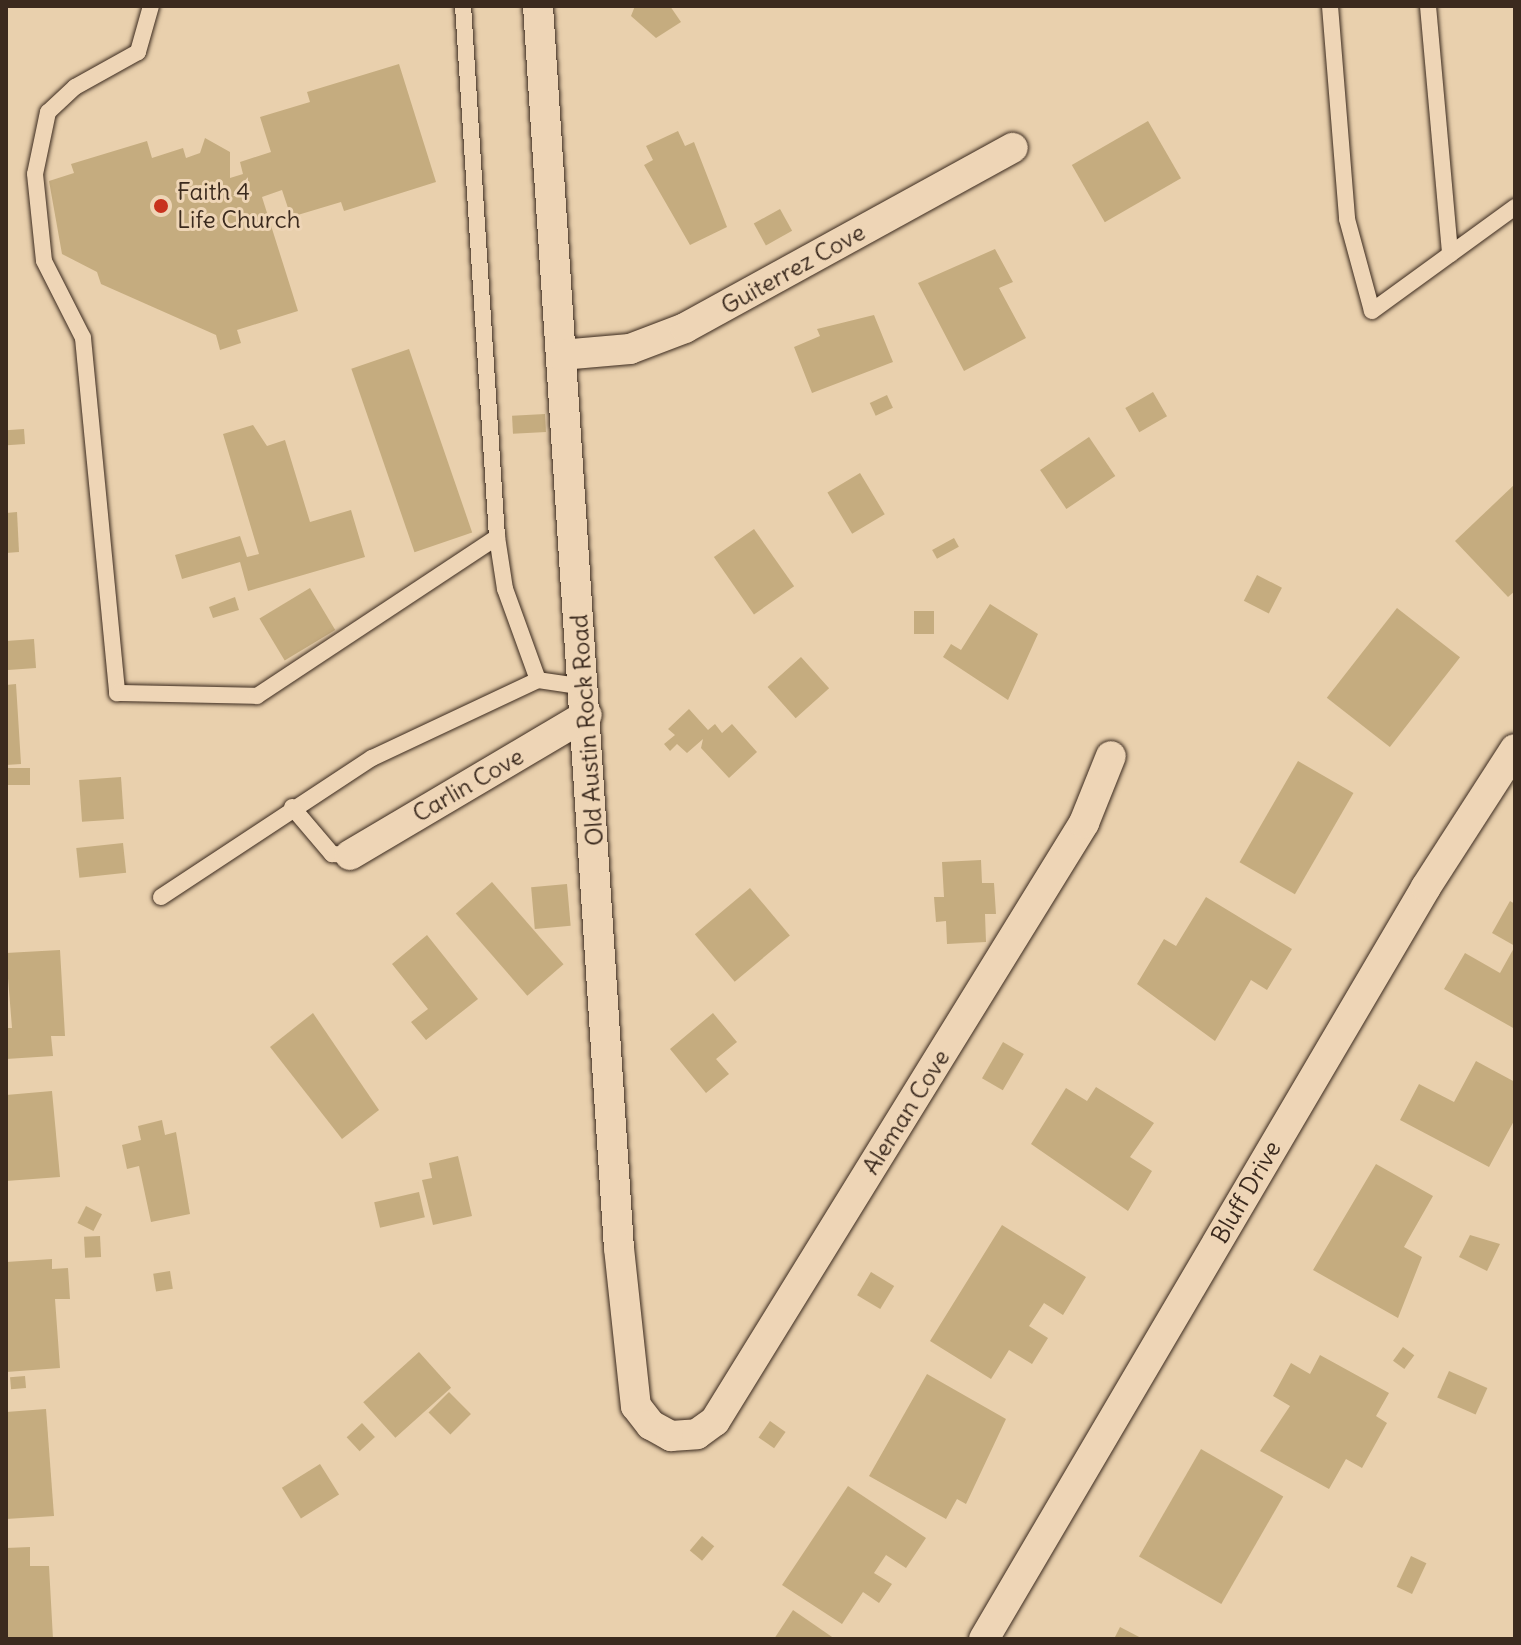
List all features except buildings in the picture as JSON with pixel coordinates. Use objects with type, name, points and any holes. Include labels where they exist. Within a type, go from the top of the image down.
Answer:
[{"type":"street","name":"Old Austin Rock Road","points":[[538,6],[636,1406],[671,1436]]},
{"type":"street","name":"Guiterrez Cove","points":[[561,355],[630,349],[685,328],[1013,148]]},
{"type":"street","name":"Carlin Cove","points":[[350,855],[586,701]]},
{"type":"street","name":"Bluff Drive","points":[[984,1639],[1426,887],[1515,749]]},
{"type":"street","name":"Aleman Cove","points":[[671,1436],[697,1434],[715,1421],[1084,823],[1111,756]]},
{"type":"lane","points":[[151,6],[138,52],[75,87],[48,112],[35,174],[44,261],[83,338],[117,693],[257,696],[497,537]]},
{"type":"lane","points":[[463,6],[497,537],[505,589],[538,680],[586,701]]},
{"type":"lane","points":[[1330,6],[1347,219],[1372,311],[1515,207]]},
{"type":"lane","points":[[1428,6],[1450,254]]},
{"type":"lane","points":[[161,897],[292,807],[372,758],[538,680]]},
{"type":"lane","points":[[292,807],[332,854],[350,855]]},
{"type":"place","name":"Faith 4 Life Church","points":[[161,206]]}]
